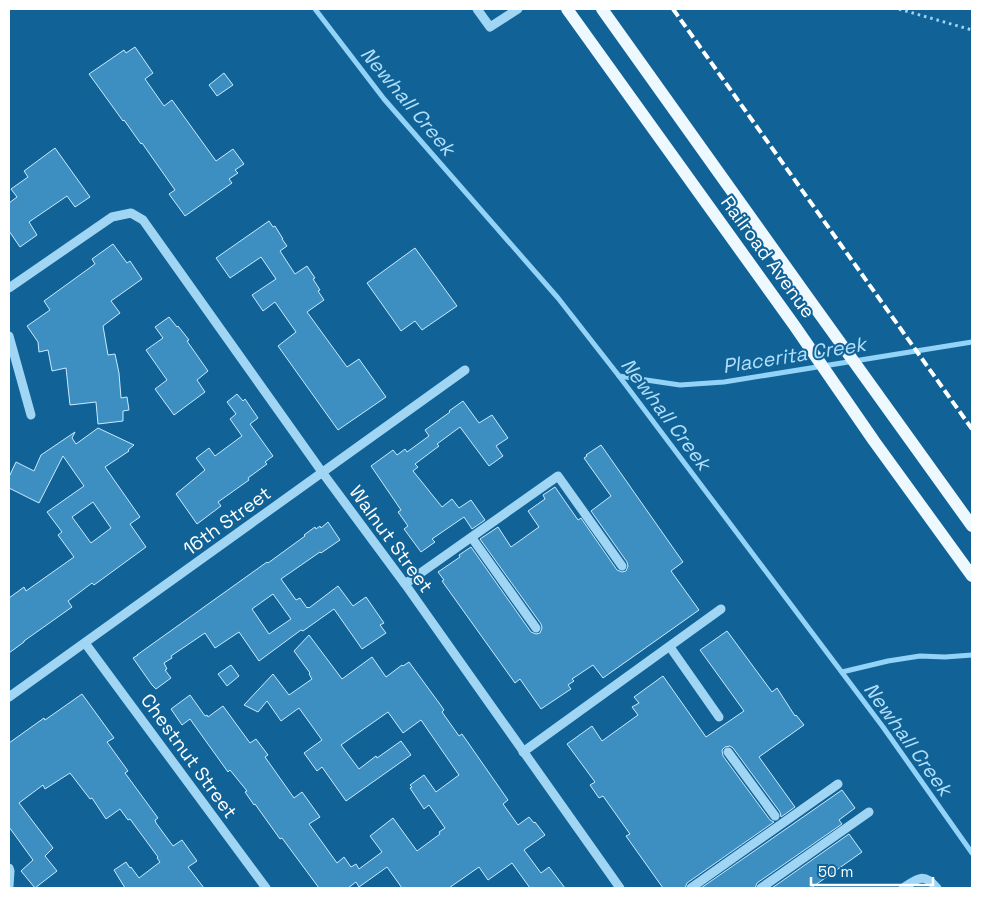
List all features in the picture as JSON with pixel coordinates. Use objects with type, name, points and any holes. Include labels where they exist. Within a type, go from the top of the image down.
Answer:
[{"type":"main road","name":"Railroad Avenue","points":[[567,9],[972,576]]},
{"type":"main road","name":"Railroad Avenue","points":[[602,9],[972,526]]},
{"type":"street","points":[[477,9],[490,27],[518,9]]},
{"type":"street","name":"Walnut Street","points":[[9,288],[112,217],[131,213],[144,220],[620,888]]},
{"type":"street","points":[[9,336],[31,414]]},
{"type":"street","name":"16th Street","points":[[9,697],[465,370]]},
{"type":"street","points":[[405,584],[558,476],[622,566]]},
{"type":"street","points":[[472,538],[536,628]]},
{"type":"street","points":[[523,752],[721,609]]},
{"type":"street","name":"Chestnut Street","points":[[85,643],[266,888]]},
{"type":"street","points":[[670,647],[719,717]]},
{"type":"street","points":[[728,752],[775,816]]},
{"type":"street","points":[[692,888],[838,784]]},
{"type":"street","points":[[761,888],[870,812]]},
{"type":"street","points":[[9,868],[9,886]]},
{"type":"street","points":[[903,888],[919,878],[931,881],[937,888]]},
{"type":"path","points":[[899,9],[972,30]]},
{"type":"building","points":[[135,47],[153,73],[145,79],[164,106],[172,100],[216,161],[233,149],[244,164],[235,170],[238,173],[229,179],[232,183],[185,216],[169,194],[175,190],[89,74],[124,50],[126,53]]},
{"type":"building","points":[[224,73],[233,85],[217,96],[209,85]]},
{"type":"building","points":[[55,148],[90,197],[75,207],[67,196],[29,222],[37,235],[20,247],[9,231],[9,203],[17,197],[11,189],[28,177],[24,171]]},
{"type":"building","points":[[269,221],[273,227],[275,226],[287,246],[280,251],[295,274],[307,266],[315,278],[313,279],[324,300],[307,312],[347,367],[359,359],[386,397],[338,430],[278,346],[296,332],[275,302],[263,311],[252,295],[276,279],[261,257],[230,278],[216,258]]},
{"type":"building","points":[[113,244],[127,263],[130,261],[142,279],[111,301],[120,313],[103,326],[108,355],[115,354],[121,398],[127,397],[129,410],[123,411],[123,421],[98,424],[96,402],[70,405],[66,368],[52,371],[48,350],[39,352],[38,342],[27,326],[50,310],[44,301],[95,264],[92,259]]},
{"type":"building","points":[[415,248],[457,306],[422,330],[415,321],[401,331],[367,283]]},
{"type":"building","points":[[169,317],[189,340],[187,341],[208,371],[197,380],[205,392],[174,415],[155,389],[167,380],[146,350],[163,338],[155,327]]},
{"type":"building","points":[[237,394],[243,401],[245,399],[258,418],[250,424],[273,456],[265,462],[267,464],[248,478],[249,480],[218,502],[221,506],[197,524],[176,494],[205,470],[196,458],[209,448],[215,456],[242,436],[230,419],[236,414],[227,402]]},
{"type":"building","points":[[463,401],[479,423],[492,415],[508,438],[496,446],[503,456],[489,466],[460,427],[415,464],[418,467],[413,471],[442,507],[452,499],[459,508],[471,500],[485,520],[472,529],[464,517],[432,539],[435,542],[421,552],[404,529],[408,526],[398,512],[401,510],[371,466],[393,450],[397,455],[405,449],[407,452],[429,436],[425,430]]},
{"type":"building","points":[[98,428],[134,445],[129,451],[105,467],[140,517],[130,524],[146,547],[94,585],[92,583],[68,601],[72,607],[9,653],[9,598],[24,587],[26,591],[74,557],[58,535],[62,532],[47,512],[84,486],[63,456],[39,503],[9,488],[9,477],[16,462],[34,471],[41,455],[75,432],[72,438],[76,444]],"holes":[[[93,502],[111,528],[91,543],[72,517]]]},
{"type":"building","points":[[601,445],[683,562],[671,571],[699,610],[603,678],[593,665],[572,679],[574,681],[568,685],[571,689],[541,709],[520,679],[515,683],[442,581],[444,580],[438,572],[471,547],[531,632],[540,633],[541,624],[480,539],[498,527],[511,547],[539,527],[528,511],[545,499],[543,495],[555,487],[578,520],[581,518],[617,570],[626,571],[627,562],[591,511],[611,496],[584,458]]},
{"type":"building","points":[[328,522],[340,540],[281,579],[296,600],[300,598],[307,608],[338,586],[353,606],[366,597],[384,623],[380,625],[386,633],[362,649],[334,609],[303,631],[301,630],[259,661],[239,632],[215,648],[205,633],[171,656],[172,658],[164,663],[167,669],[165,670],[171,678],[156,689],[152,685],[133,658],[268,563],[315,527],[316,529],[320,526],[321,528]],"holes":[[[273,594],[291,619],[269,634],[252,609]]]},
{"type":"building","points":[[727,631],[772,692],[777,688],[795,716],[804,725],[759,757],[795,807],[781,817],[780,812],[733,748],[730,746],[725,747],[722,750],[723,756],[770,820],[774,822],[687,883],[685,888],[663,888],[626,836],[630,834],[603,796],[599,798],[590,785],[595,782],[567,744],[592,726],[602,741],[638,715],[632,707],[639,703],[634,697],[663,676],[706,737],[744,711],[700,650]]},
{"type":"building","points":[[309,635],[342,679],[372,657],[386,677],[409,662],[442,707],[444,710],[442,712],[459,736],[462,734],[508,800],[503,804],[518,825],[529,817],[545,835],[524,850],[541,873],[549,867],[565,888],[530,888],[512,863],[488,880],[479,867],[449,888],[402,888],[387,867],[359,887],[356,882],[348,888],[319,888],[282,838],[280,839],[254,805],[245,792],[247,791],[230,770],[228,772],[190,719],[182,725],[171,709],[190,695],[205,716],[207,715],[208,717],[223,706],[250,743],[256,739],[268,755],[265,757],[294,798],[302,792],[320,817],[309,824],[337,863],[344,857],[351,867],[356,864],[359,869],[382,852],[370,836],[393,818],[417,851],[440,834],[439,832],[445,828],[429,805],[424,809],[410,788],[412,787],[410,785],[424,775],[436,792],[459,775],[421,720],[403,733],[388,712],[341,745],[359,769],[401,741],[411,755],[346,801],[322,767],[317,771],[304,753],[322,740],[299,708],[281,721],[267,701],[258,712],[244,705],[273,674],[289,695],[312,679],[310,673],[294,651]]},
{"type":"building","points":[[231,665],[239,676],[227,686],[218,674]]},
{"type":"building","points":[[82,694],[114,738],[107,742],[128,771],[125,773],[158,818],[155,820],[156,823],[173,846],[182,840],[197,861],[188,867],[204,888],[125,888],[114,870],[126,862],[139,878],[160,862],[158,857],[130,819],[128,820],[120,809],[106,819],[92,798],[90,799],[70,773],[45,789],[43,785],[19,803],[53,848],[45,856],[57,871],[35,888],[21,871],[33,860],[9,827],[9,743]]},
{"type":"building","points":[[842,790],[855,808],[839,820],[842,824],[757,883],[755,888],[701,888]]},
{"type":"building","points":[[849,834],[862,852],[811,888],[772,888]]},
{"type":"waterway","name":"Newhall Creek","points":[[315,9],[384,99],[558,298],[619,376],[883,727],[972,853]]},
{"type":"waterway","name":"Placerita Creek","points":[[619,376],[680,385],[724,382],[972,342]]},
{"type":"waterway","points":[[842,672],[888,661],[920,656],[972,655]]},
{"type":"railway","points":[[673,9],[972,429]]}]
